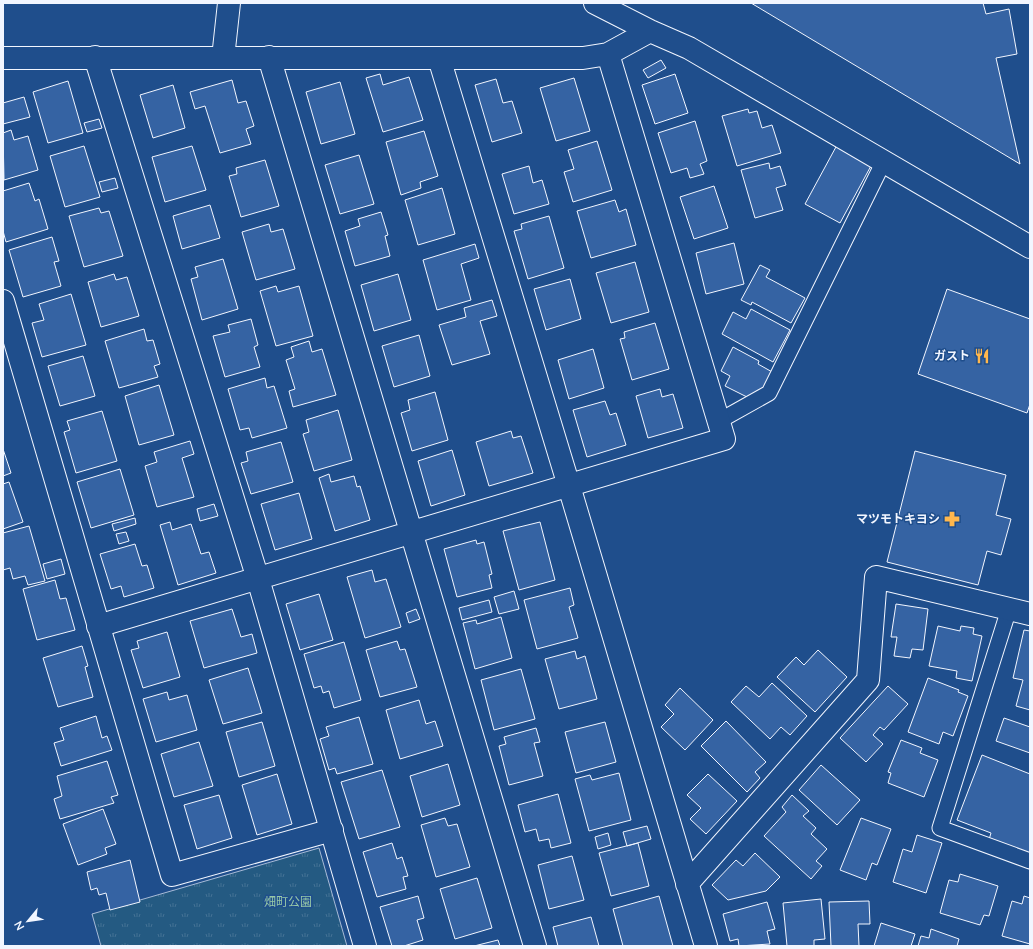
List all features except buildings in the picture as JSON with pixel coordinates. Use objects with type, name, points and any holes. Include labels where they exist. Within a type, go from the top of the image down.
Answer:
[{"type":"street","points":[[223,58],[229,3]]},
{"type":"street","points":[[595,3],[650,31],[689,48],[1030,247]]},
{"type":"street","points":[[3,58],[583,58],[608,54],[650,31]]},
{"type":"street","points":[[98,626],[724,439],[608,54]]},
{"type":"street","points":[[269,57],[535,946]]},
{"type":"street","points":[[95,58],[258,579],[366,946]]},
{"type":"street","points":[[439,58],[569,486],[686,884],[706,946]]},
{"type":"street","points":[[3,301],[172,875],[332,830]]},
{"type":"street","points":[[686,884],[868,680],[876,577],[1020,612]]},
{"type":"lane","points":[[719,422],[769,393],[884,162]]},
{"type":"lane","points":[[1020,612],[940,828],[1030,861]]},
{"type":"green space","name":"畑町公園","points":[[319,848],[347,946],[101,946],[92,914]]},
{"type":"place","name":"ガスト","points":[[982,356]]},
{"type":"place","name":"マツモトキヨシ","points":[[952,519]]}]
